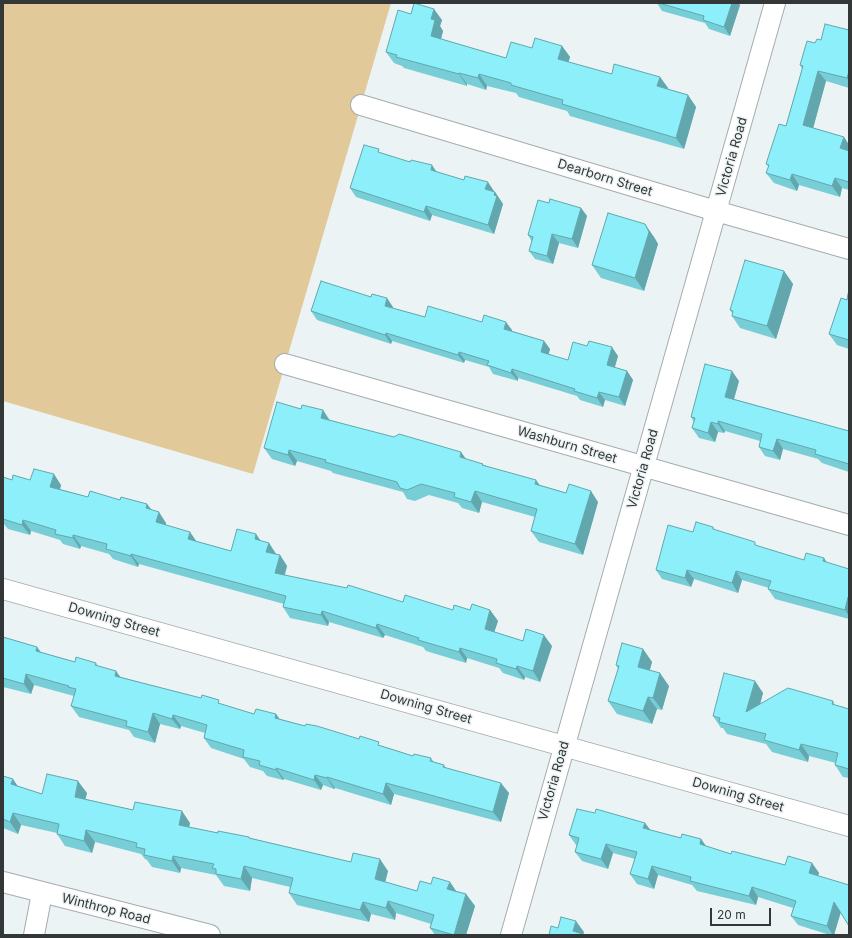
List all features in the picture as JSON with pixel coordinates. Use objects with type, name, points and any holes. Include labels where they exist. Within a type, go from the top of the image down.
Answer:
[{"type":"street","name":"Victoria Road","points":[[511,935],[775,3]]},
{"type":"street","name":"Dearborn Street","points":[[361,105],[849,250]]},
{"type":"street","name":"Washburn Street","points":[[285,364],[849,525]]},
{"type":"street","name":"Downing Street","points":[[3,589],[849,826]]},
{"type":"street","name":"Winthrop Road","points":[[3,882],[210,935]]},
{"type":"street","points":[[3,893],[38,892],[34,935]]},
{"type":"shaded area","points":[[3,3],[391,3],[253,474],[3,401]]},
{"type":"building","points":[[414,3],[434,9],[431,19],[435,20],[431,36],[506,58],[511,42],[532,48],[535,38],[562,46],[558,59],[612,74],[614,64],[660,77],[657,86],[688,95],[676,138],[562,104],[563,100],[511,85],[511,83],[479,74],[478,78],[459,74],[396,57],[397,55],[386,52],[398,10],[411,14]]},
{"type":"building","points":[[659,3],[732,3],[724,27],[703,20],[704,16]]},
{"type":"building","points":[[825,24],[849,30],[849,71],[847,78],[818,71],[803,125],[844,137],[840,148],[849,151],[849,182],[835,178],[832,186],[792,174],[790,180],[766,173],[769,165],[766,164],[779,124],[786,126],[803,66],[800,65],[807,41],[815,43],[817,39],[821,40]]},
{"type":"building","points":[[364,145],[379,149],[378,152],[410,162],[411,160],[432,165],[431,170],[464,180],[465,176],[488,182],[485,189],[495,192],[494,195],[497,196],[488,225],[426,206],[424,212],[350,188]]},
{"type":"building","points":[[550,199],[581,208],[572,239],[552,234],[547,256],[529,251],[533,237],[528,235],[538,200],[549,203]]},
{"type":"building","points":[[608,213],[645,224],[649,232],[635,278],[592,265]]},
{"type":"building","points":[[745,260],[784,271],[767,326],[732,316],[733,311],[730,310]]},
{"type":"building","points":[[321,281],[371,297],[372,294],[387,298],[385,306],[425,317],[428,306],[482,322],[484,315],[506,322],[504,329],[544,341],[541,352],[568,360],[573,342],[587,346],[589,341],[612,347],[607,365],[627,371],[619,397],[599,392],[597,398],[574,391],[575,389],[512,369],[511,373],[487,365],[489,361],[459,352],[458,355],[386,333],[385,335],[311,311]]},
{"type":"building","points":[[848,294],[849,340],[829,334],[841,298],[847,300]]},
{"type":"building","points":[[705,364],[732,371],[725,397],[849,431],[849,464],[815,454],[816,450],[777,439],[773,451],[759,447],[762,434],[718,421],[718,424],[711,422],[708,433],[692,428],[695,418],[691,417]]},
{"type":"building","points":[[277,402],[301,409],[302,405],[323,410],[321,418],[394,437],[399,434],[461,452],[460,457],[483,464],[482,465],[536,480],[535,484],[566,493],[569,484],[591,491],[575,544],[531,531],[537,509],[475,491],[471,502],[454,497],[455,493],[421,484],[407,490],[400,488],[397,482],[325,462],[326,460],[289,450],[288,455],[264,448]]},
{"type":"building","points":[[34,469],[54,474],[50,487],[88,497],[90,491],[120,500],[121,497],[147,504],[146,508],[159,512],[156,522],[190,532],[188,539],[231,551],[237,529],[256,534],[255,539],[269,543],[266,552],[280,555],[275,573],[347,588],[348,585],[403,602],[405,595],[453,610],[454,605],[470,610],[472,604],[490,610],[485,629],[523,641],[526,629],[544,635],[533,671],[517,666],[516,669],[496,663],[497,659],[460,648],[459,652],[418,640],[419,638],[377,624],[376,628],[322,611],[321,615],[283,607],[286,596],[131,554],[131,556],[106,549],[107,544],[73,535],[73,538],[55,534],[56,530],[23,520],[22,525],[3,519],[3,477],[12,480],[13,475],[30,480]]},
{"type":"building","points":[[696,522],[755,542],[755,545],[804,560],[806,553],[824,558],[823,561],[849,569],[849,597],[845,610],[768,589],[771,581],[736,571],[732,583],[687,570],[685,578],[656,570],[668,525],[693,532]]},
{"type":"building","points":[[3,637],[37,647],[36,651],[75,662],[76,657],[96,663],[95,665],[116,671],[115,676],[201,698],[202,695],[219,700],[218,703],[254,714],[256,709],[276,714],[275,718],[305,726],[306,724],[317,726],[359,739],[360,736],[379,742],[378,745],[413,756],[414,754],[431,758],[430,761],[444,765],[443,767],[501,783],[493,812],[386,783],[383,794],[327,777],[315,775],[314,780],[276,768],[276,770],[259,765],[260,761],[243,757],[244,750],[204,738],[207,725],[173,715],[172,719],[153,713],[148,732],[126,726],[127,721],[71,706],[76,689],[68,687],[69,686],[26,674],[24,684],[3,678]]},
{"type":"building","points":[[622,643],[643,649],[638,667],[660,673],[653,698],[648,697],[643,711],[608,701],[619,666],[616,665]]},
{"type":"building","points":[[724,673],[755,681],[746,712],[788,688],[833,701],[832,704],[849,709],[849,769],[835,765],[838,753],[801,744],[799,750],[764,740],[766,734],[719,722],[720,718],[713,716]]},
{"type":"building","points":[[47,774],[78,781],[75,797],[133,810],[135,802],[182,811],[179,825],[218,833],[218,831],[249,837],[351,862],[353,853],[380,859],[375,879],[417,891],[420,881],[431,884],[433,877],[450,882],[447,889],[466,894],[454,935],[430,928],[434,915],[388,901],[386,908],[363,902],[360,910],[289,893],[293,878],[244,866],[241,879],[216,874],[216,869],[212,868],[214,864],[173,856],[172,861],[144,855],[145,849],[136,847],[137,843],[86,830],[84,841],[57,834],[59,824],[13,813],[10,822],[3,819],[3,776],[13,779],[11,784],[42,794]]},
{"type":"building","points":[[577,809],[595,813],[596,809],[645,823],[643,828],[681,838],[682,834],[701,839],[700,844],[731,854],[732,851],[785,865],[788,856],[812,863],[809,873],[849,885],[849,926],[834,902],[827,926],[791,916],[796,901],[752,887],[749,896],[690,881],[691,877],[652,866],[648,879],[630,874],[637,852],[606,844],[601,859],[575,852],[579,838],[569,835]]},
{"type":"building","points":[[561,917],[576,921],[573,931],[586,935],[549,935],[551,926],[558,928]]}]
